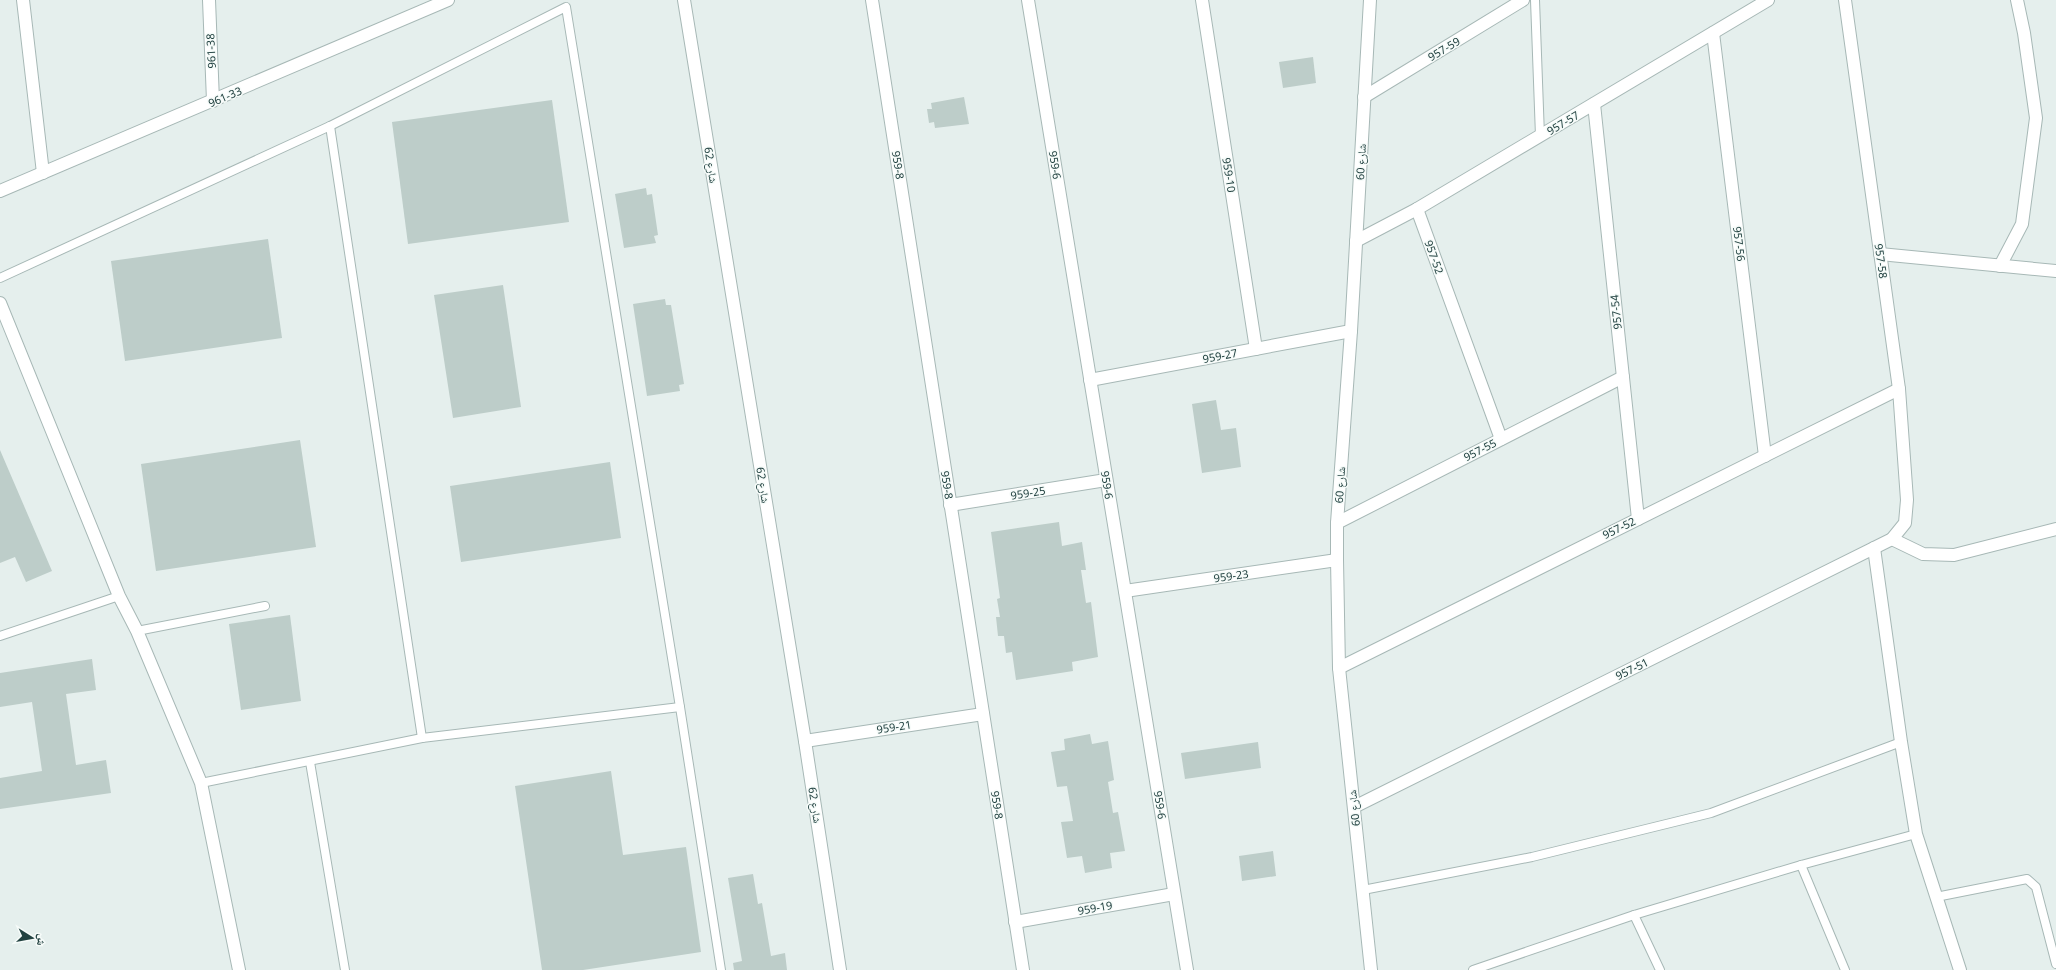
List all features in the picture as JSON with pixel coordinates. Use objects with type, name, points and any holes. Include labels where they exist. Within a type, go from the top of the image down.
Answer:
[{"type":"street","points":[[23,0],[43,173]]},
{"type":"street","name":"961-38","points":[[208,0],[213,102]]},
{"type":"street","name":"961-33","points":[[0,191],[213,102],[448,0]]},
{"type":"street","name":"شارع 62","points":[[684,0],[805,741],[840,970]]},
{"type":"street","name":"959-8","points":[[872,0],[1023,970]]},
{"type":"street","name":"959-6","points":[[1028,0],[1186,970]]},
{"type":"street","name":"959-10","points":[[1202,0],[1256,349]]},
{"type":"street","name":"شارع 60","points":[[1370,0],[1351,331],[1337,524],[1337,560],[1339,668],[1371,970]]},
{"type":"street","name":"957-59","points":[[1364,97],[1523,0]]},
{"type":"street","name":"957-57","points":[[1356,241],[1416,209],[1768,0]]},
{"type":"street","name":"957-58","points":[[1845,0],[1899,389],[1907,500],[1905,523]]},
{"type":"street","points":[[2000,266],[2022,224],[2036,118],[2024,33],[2017,0]]},
{"type":"street","name":"957-56","points":[[1713,33],[1766,456]]},
{"type":"street","name":"957-54","points":[[1594,104],[1638,519]]},
{"type":"street","name":"957-52","points":[[1416,209],[1501,439]]},
{"type":"street","points":[[1880,254],[2056,271]]},
{"type":"street","points":[[0,303],[119,596],[137,630],[201,782],[239,970]]},
{"type":"street","name":"959-27","points":[[1090,380],[1351,331]]},
{"type":"street","name":"957-55","points":[[1337,524],[1623,376]]},
{"type":"street","name":"957-52","points":[[1339,668],[1899,389]]},
{"type":"street","name":"959-25","points":[[950,505],[1106,480]]},
{"type":"street","name":"957-51","points":[[1354,807],[1892,540],[1905,523]]},
{"type":"street","points":[[1892,540],[1923,554],[1954,556],[2056,529]]},
{"type":"street","points":[[1874,548],[1901,742],[1916,834],[1960,970]]},
{"type":"street","name":"959-23","points":[[1125,591],[1337,560]]},
{"type":"street","name":"959-21","points":[[805,741],[983,714]]},
{"type":"street","name":"959-19","points":[[1015,922],[1174,894]]},
{"type":"lane","points":[[1535,0],[1540,136]]},
{"type":"lane","points":[[0,278],[330,126],[566,7],[680,707],[721,970]]},
{"type":"lane","points":[[330,126],[422,738]]},
{"type":"lane","points":[[0,636],[119,596]]},
{"type":"lane","points":[[137,630],[265,606]]},
{"type":"lane","points":[[201,782],[310,762],[422,738],[680,707]]},
{"type":"lane","points":[[1362,890],[1532,857],[1711,813],[1901,742]]},
{"type":"lane","points":[[310,762],[344,970]]},
{"type":"lane","points":[[1473,970],[1483,968],[1634,915],[1801,865],[1916,834]]},
{"type":"lane","points":[[1801,865],[1845,970]]},
{"type":"lane","points":[[1936,897],[2027,879],[2036,887],[2056,964]]},
{"type":"lane","points":[[1634,915],[1660,970]]},
{"type":"building","points":[[1313,57],[1316,83],[1283,88],[1279,62]]},
{"type":"building","points":[[964,97],[969,124],[935,128],[934,122],[929,123],[927,109],[932,109],[931,103]]},
{"type":"building","points":[[552,100],[569,222],[408,244],[392,122]]},
{"type":"building","points":[[646,188],[647,195],[652,194],[658,235],[654,236],[656,243],[624,248],[615,194]]},
{"type":"building","points":[[268,239],[282,338],[125,361],[111,261]]},
{"type":"building","points":[[503,285],[521,407],[453,418],[434,295]]},
{"type":"building","points":[[665,299],[666,305],[671,305],[684,384],[679,385],[680,391],[647,396],[633,304]]},
{"type":"building","points":[[1216,400],[1221,430],[1236,428],[1241,467],[1202,473],[1192,404]]},
{"type":"building","points":[[300,440],[316,547],[156,571],[141,464]]},
{"type":"building","points":[[0,450],[52,571],[26,582],[15,557],[0,563]]},
{"type":"building","points":[[610,462],[621,538],[461,562],[450,486]]},
{"type":"building","points":[[1059,522],[1062,546],[1082,542],[1086,570],[1081,570],[1086,603],[1091,602],[1098,657],[1072,662],[1073,671],[1016,680],[1012,652],[1006,653],[1004,636],[998,636],[996,617],[1000,617],[997,599],[1000,598],[991,532]]},
{"type":"building","points":[[290,615],[301,701],[241,710],[229,624]]},
{"type":"building","points":[[92,659],[96,690],[66,694],[76,765],[106,760],[111,793],[0,809],[0,778],[42,771],[32,702],[0,707],[0,673]]},
{"type":"building","points":[[1090,734],[1092,744],[1108,741],[1114,780],[1108,782],[1113,813],[1118,812],[1125,851],[1110,853],[1112,868],[1085,873],[1082,856],[1067,858],[1061,822],[1073,821],[1067,786],[1057,787],[1051,752],[1065,750],[1064,739]]},
{"type":"building","points":[[1258,742],[1261,768],[1185,779],[1181,753]]},
{"type":"building","points":[[611,771],[623,855],[686,847],[701,952],[583,970],[542,970],[515,786]]},
{"type":"building","points":[[1273,851],[1276,876],[1242,881],[1239,856]]},
{"type":"building","points":[[753,874],[758,904],[762,903],[771,956],[785,953],[787,970],[734,970],[733,963],[742,961],[728,878]]}]
